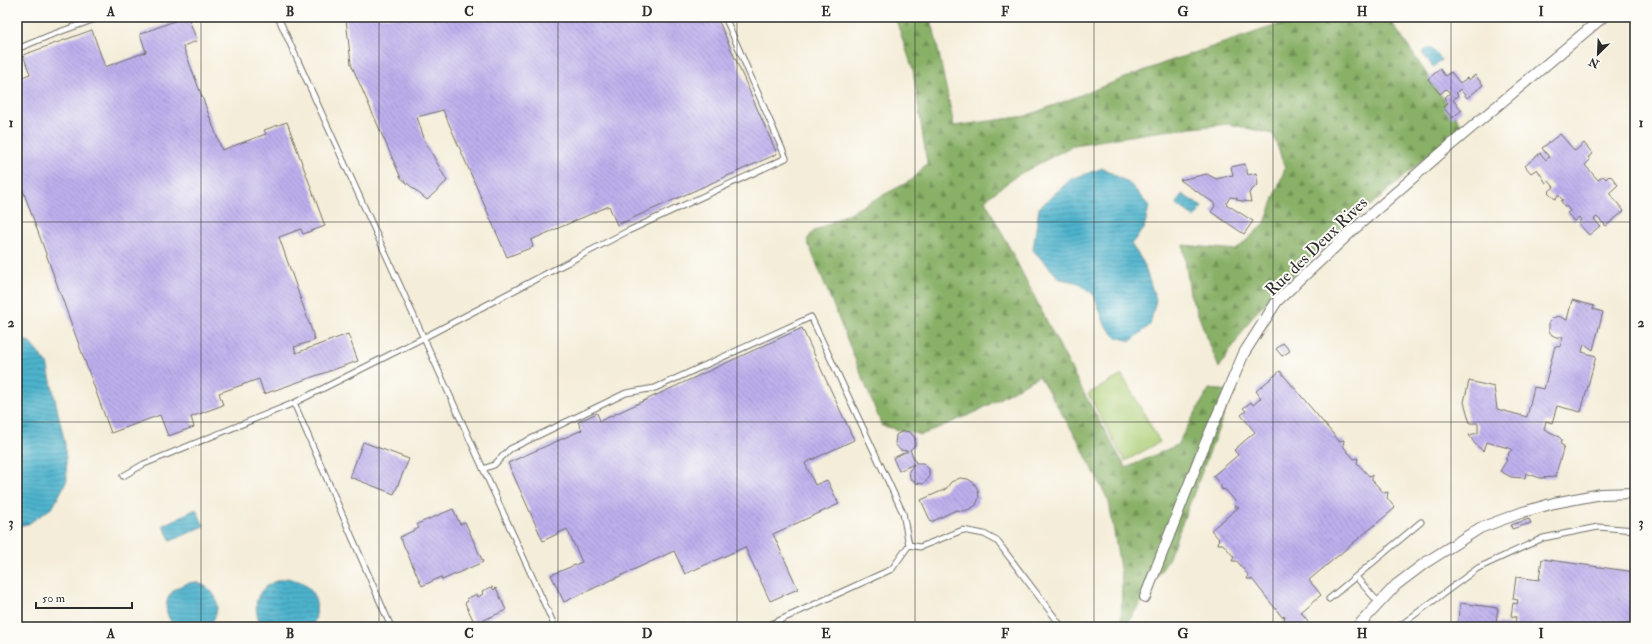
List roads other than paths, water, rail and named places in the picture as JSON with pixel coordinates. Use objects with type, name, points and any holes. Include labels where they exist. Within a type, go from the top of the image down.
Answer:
[{"type":"street","name":"Rue des Deux Rives","points":[[1145,597],[1202,451],[1244,353],[1277,301],[1353,230],[1440,154],[1603,17]]},
{"type":"street","points":[[1357,627],[1396,585],[1425,563],[1480,528],[1523,512],[1554,503],[1601,494],[1635,493]]},
{"type":"lane","points":[[17,49],[101,17]]},
{"type":"lane","points":[[278,17],[555,627]]},
{"type":"lane","points":[[123,476],[144,464],[294,403],[423,338],[628,230],[786,158],[725,17]]},
{"type":"lane","points":[[484,469],[494,465],[510,448],[626,393],[655,388],[811,317],[903,513],[909,545],[892,569],[765,627]]},
{"type":"lane","points":[[294,403],[391,627]]},
{"type":"lane","points":[[1329,599],[1421,522]]},
{"type":"lane","points":[[1398,627],[1478,568],[1543,538],[1598,526],[1635,530]]},
{"type":"lane","points":[[909,545],[920,547],[963,530],[984,534],[997,541],[1062,627]]},
{"type":"lane","points":[[1356,577],[1379,602]]},
{"type":"water","points":[[1430,47],[1442,60],[1433,67],[1422,53]]},
{"type":"water","points":[[1103,168],[1130,184],[1149,206],[1144,229],[1131,244],[1143,262],[1156,300],[1150,325],[1131,341],[1116,337],[1105,325],[1094,295],[1077,282],[1060,279],[1033,250],[1039,208],[1071,179]]},
{"type":"water","points":[[1182,194],[1202,207],[1195,217],[1176,204]]},
{"type":"water","points":[[17,336],[29,342],[47,363],[65,444],[67,480],[53,507],[28,524],[17,526]]},
{"type":"water","points":[[196,509],[204,526],[171,541],[163,525]]},
{"type":"water","points":[[288,578],[299,581],[307,586],[314,596],[317,609],[315,621],[312,627],[261,627],[256,608],[260,594],[264,588],[270,584],[278,580]]},
{"type":"water","points":[[196,582],[204,585],[214,595],[217,607],[213,620],[209,627],[175,627],[169,619],[167,611],[166,604],[169,597],[173,591],[179,587]]}]
